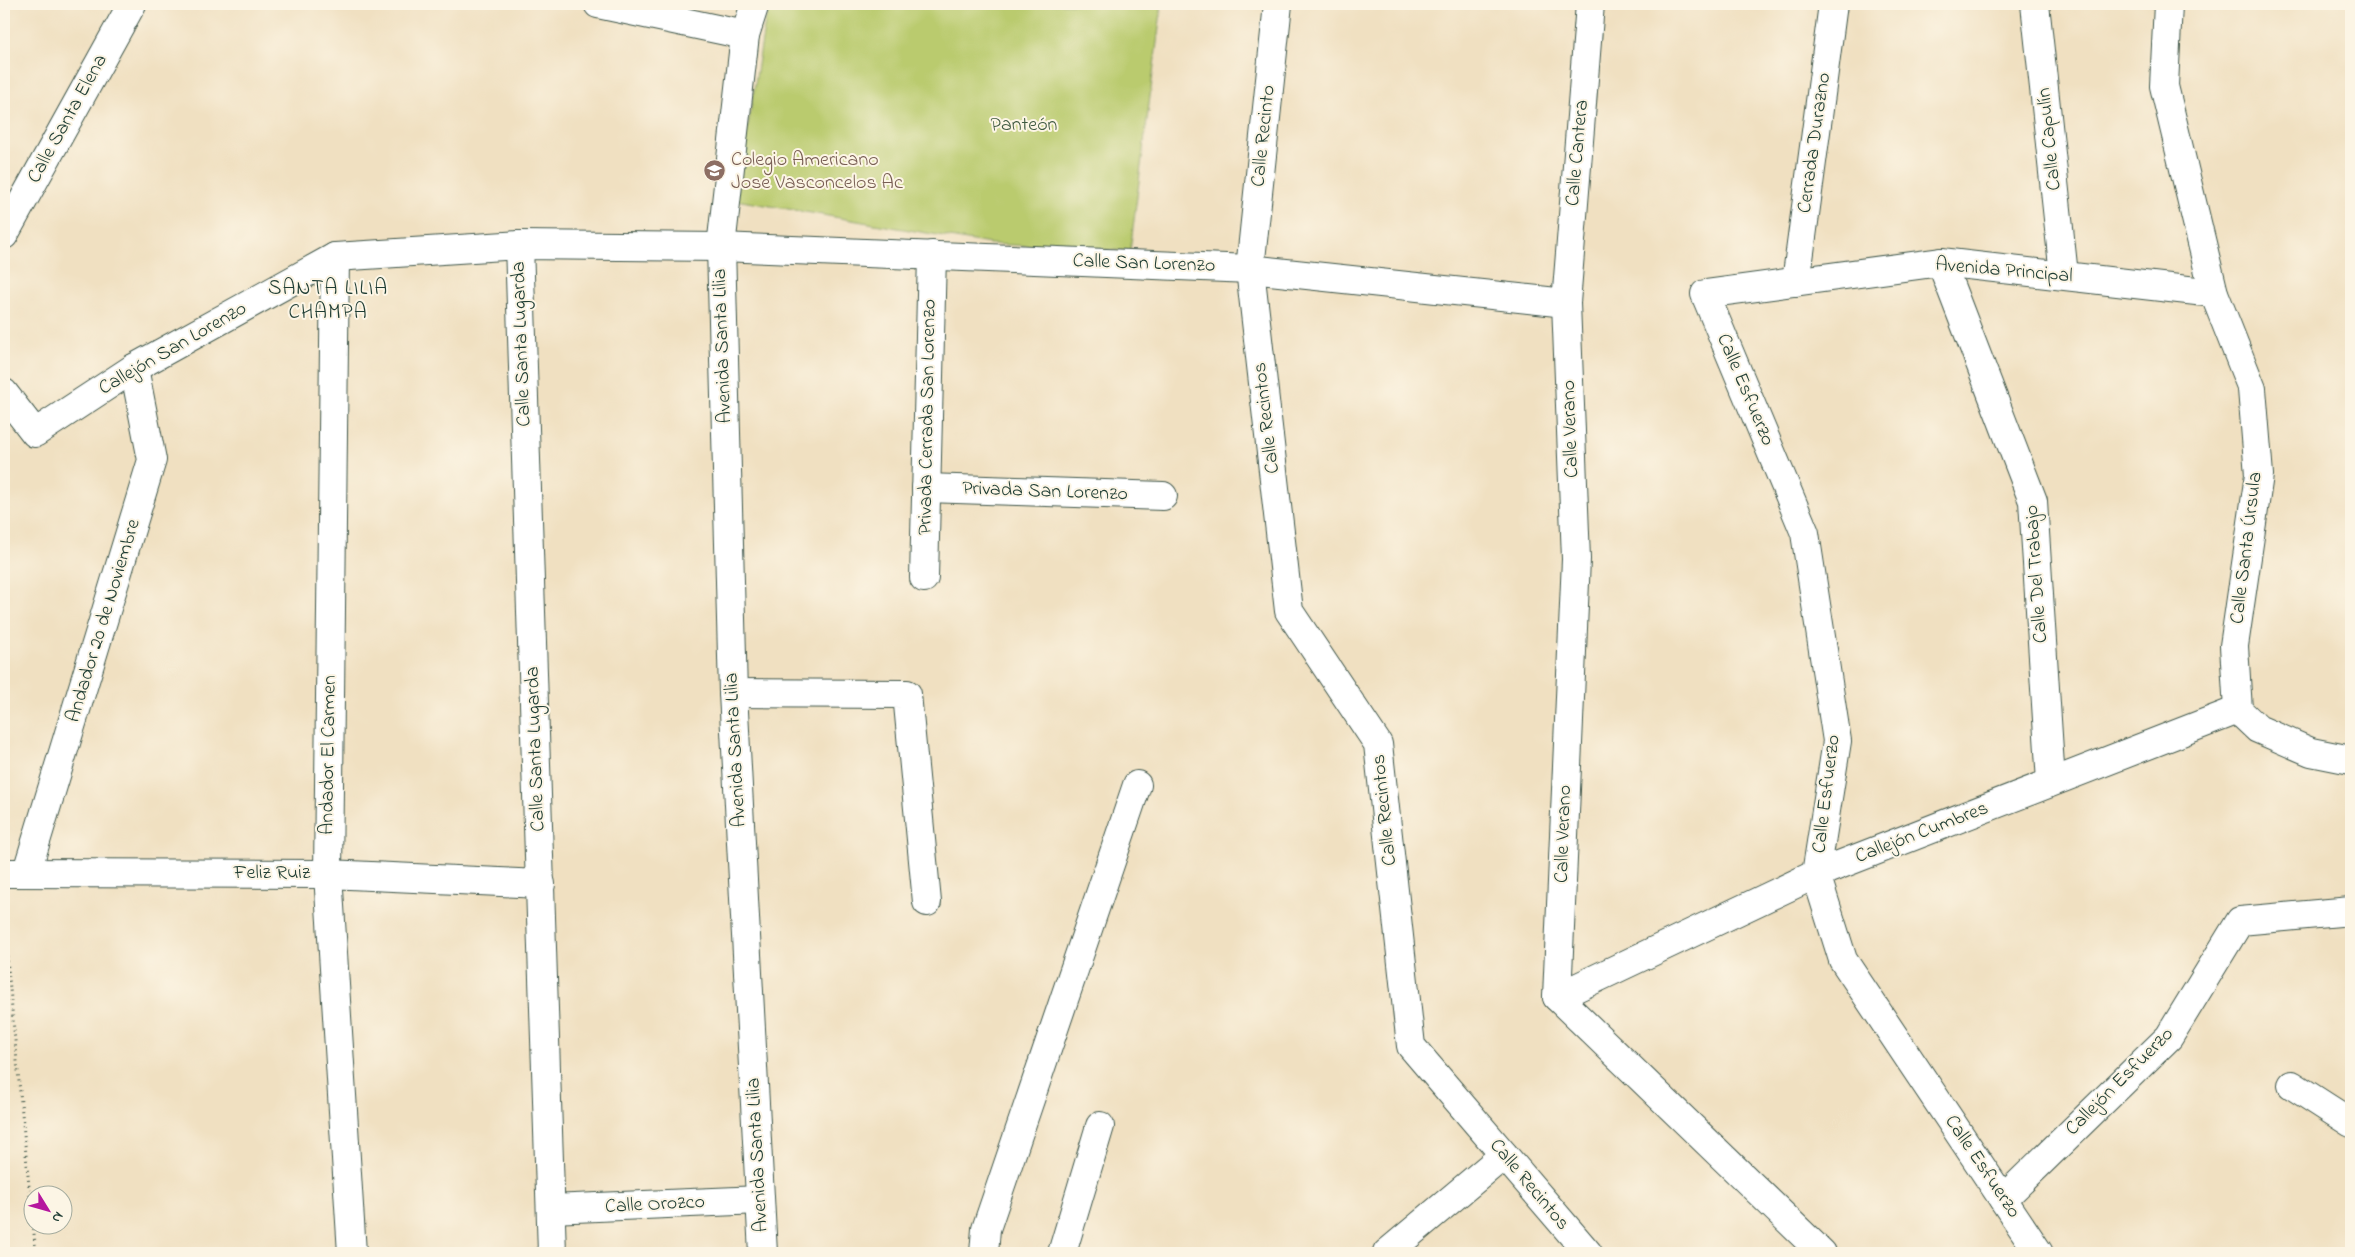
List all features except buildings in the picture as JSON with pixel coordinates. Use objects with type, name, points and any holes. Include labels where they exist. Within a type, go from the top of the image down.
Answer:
[{"type":"street","name":"Calle Santa Elena","points":[[4,234],[132,4]]},
{"type":"street","points":[[598,4],[745,35]]},
{"type":"street","name":"Avenida Santa Lilia","points":[[755,4],[745,35],[721,247],[733,694],[763,1253]]},
{"type":"street","name":"Calle Recinto","points":[[1250,269],[1278,4]]},
{"type":"street","name":"Calle Cantera","points":[[1566,302],[1590,4]]},
{"type":"street","name":"Cerrada Durazno","points":[[1796,282],[1833,4]]},
{"type":"street","name":"Calle Capulín","points":[[2035,4],[2064,275]]},
{"type":"street","name":"Calle Santa Úrsula","points":[[2168,4],[2164,86],[2214,293],[2252,389],[2259,475],[2234,646],[2238,710]]},
{"type":"street","name":"Callejón San Lorenzo","points":[[4,393],[35,433],[134,368],[335,257],[519,244],[721,247]]},
{"type":"street","name":"Calle Santa Lugarda","points":[[519,244],[552,1253]]},
{"type":"street","name":"Calle San Lorenzo","points":[[721,247],[1250,269],[1566,302]]},
{"type":"street","name":"Privada Cerrada San Lorenzo","points":[[924,578],[932,256]]},
{"type":"street","name":"Andador El Carmen","points":[[335,257],[328,874],[352,1253]]},
{"type":"street","name":"Avenida Principal","points":[[1705,294],[1941,262],[2214,293]]},
{"type":"street","name":"Calle Del Trabajo","points":[[1941,262],[2033,501],[2051,782]]},
{"type":"street","name":"Calle Recintos","points":[[1250,269],[1289,611],[1378,744],[1411,1046],[1588,1253]]},
{"type":"street","name":"Calle Esfuerzo","points":[[1705,294],[1805,533],[1838,741],[1816,874],[1843,960],[2039,1253]]},
{"type":"street","name":"Calle Verano","points":[[1558,997],[1576,559],[1566,302]]},
{"type":"street","name":"Andador 20 de Noviembre","points":[[15,872],[152,460],[134,368]]},
{"type":"street","name":"Privada San Lorenzo","points":[[926,488],[1163,496]]},
{"type":"street","points":[[733,694],[907,694],[927,902]]},
{"type":"street","points":[[2238,710],[2258,729],[2311,752],[2351,760]]},
{"type":"street","name":"Callejón Cumbres","points":[[1558,997],[1816,874],[2238,710]]},
{"type":"street","points":[[984,1253],[986,1229],[1136,785]]},
{"type":"street","name":"Feliz Ruiz","points":[[15,872],[328,874],[541,884]]},
{"type":"street","name":"Callejón Esfuerzo","points":[[2003,1198],[2169,1037],[2240,921],[2347,915]]},
{"type":"street","points":[[1558,997],[1822,1253]]},
{"type":"street","points":[[2292,1085],[2351,1123]]},
{"type":"street","points":[[1062,1253],[1100,1126]]},
{"type":"street","points":[[1387,1253],[1504,1155]]},
{"type":"street","name":"Calle Orozco","points":[[551,1209],[760,1200]]},
{"type":"path","points":[[4,926],[29,1184]]},
{"type":"path","points":[[34,1234],[36,1253]]},
{"type":"green space","name":"Panteón","points":[[771,4],[1162,4],[1130,251],[990,244],[736,200],[765,22]]},
{"type":"place","name":"Colegio Americano Jose Vasconcelos Ac","points":[[715,171]]},
{"type":"district","name":"SANTA LILIA CHAMPA","points":[[328,301]]}]
